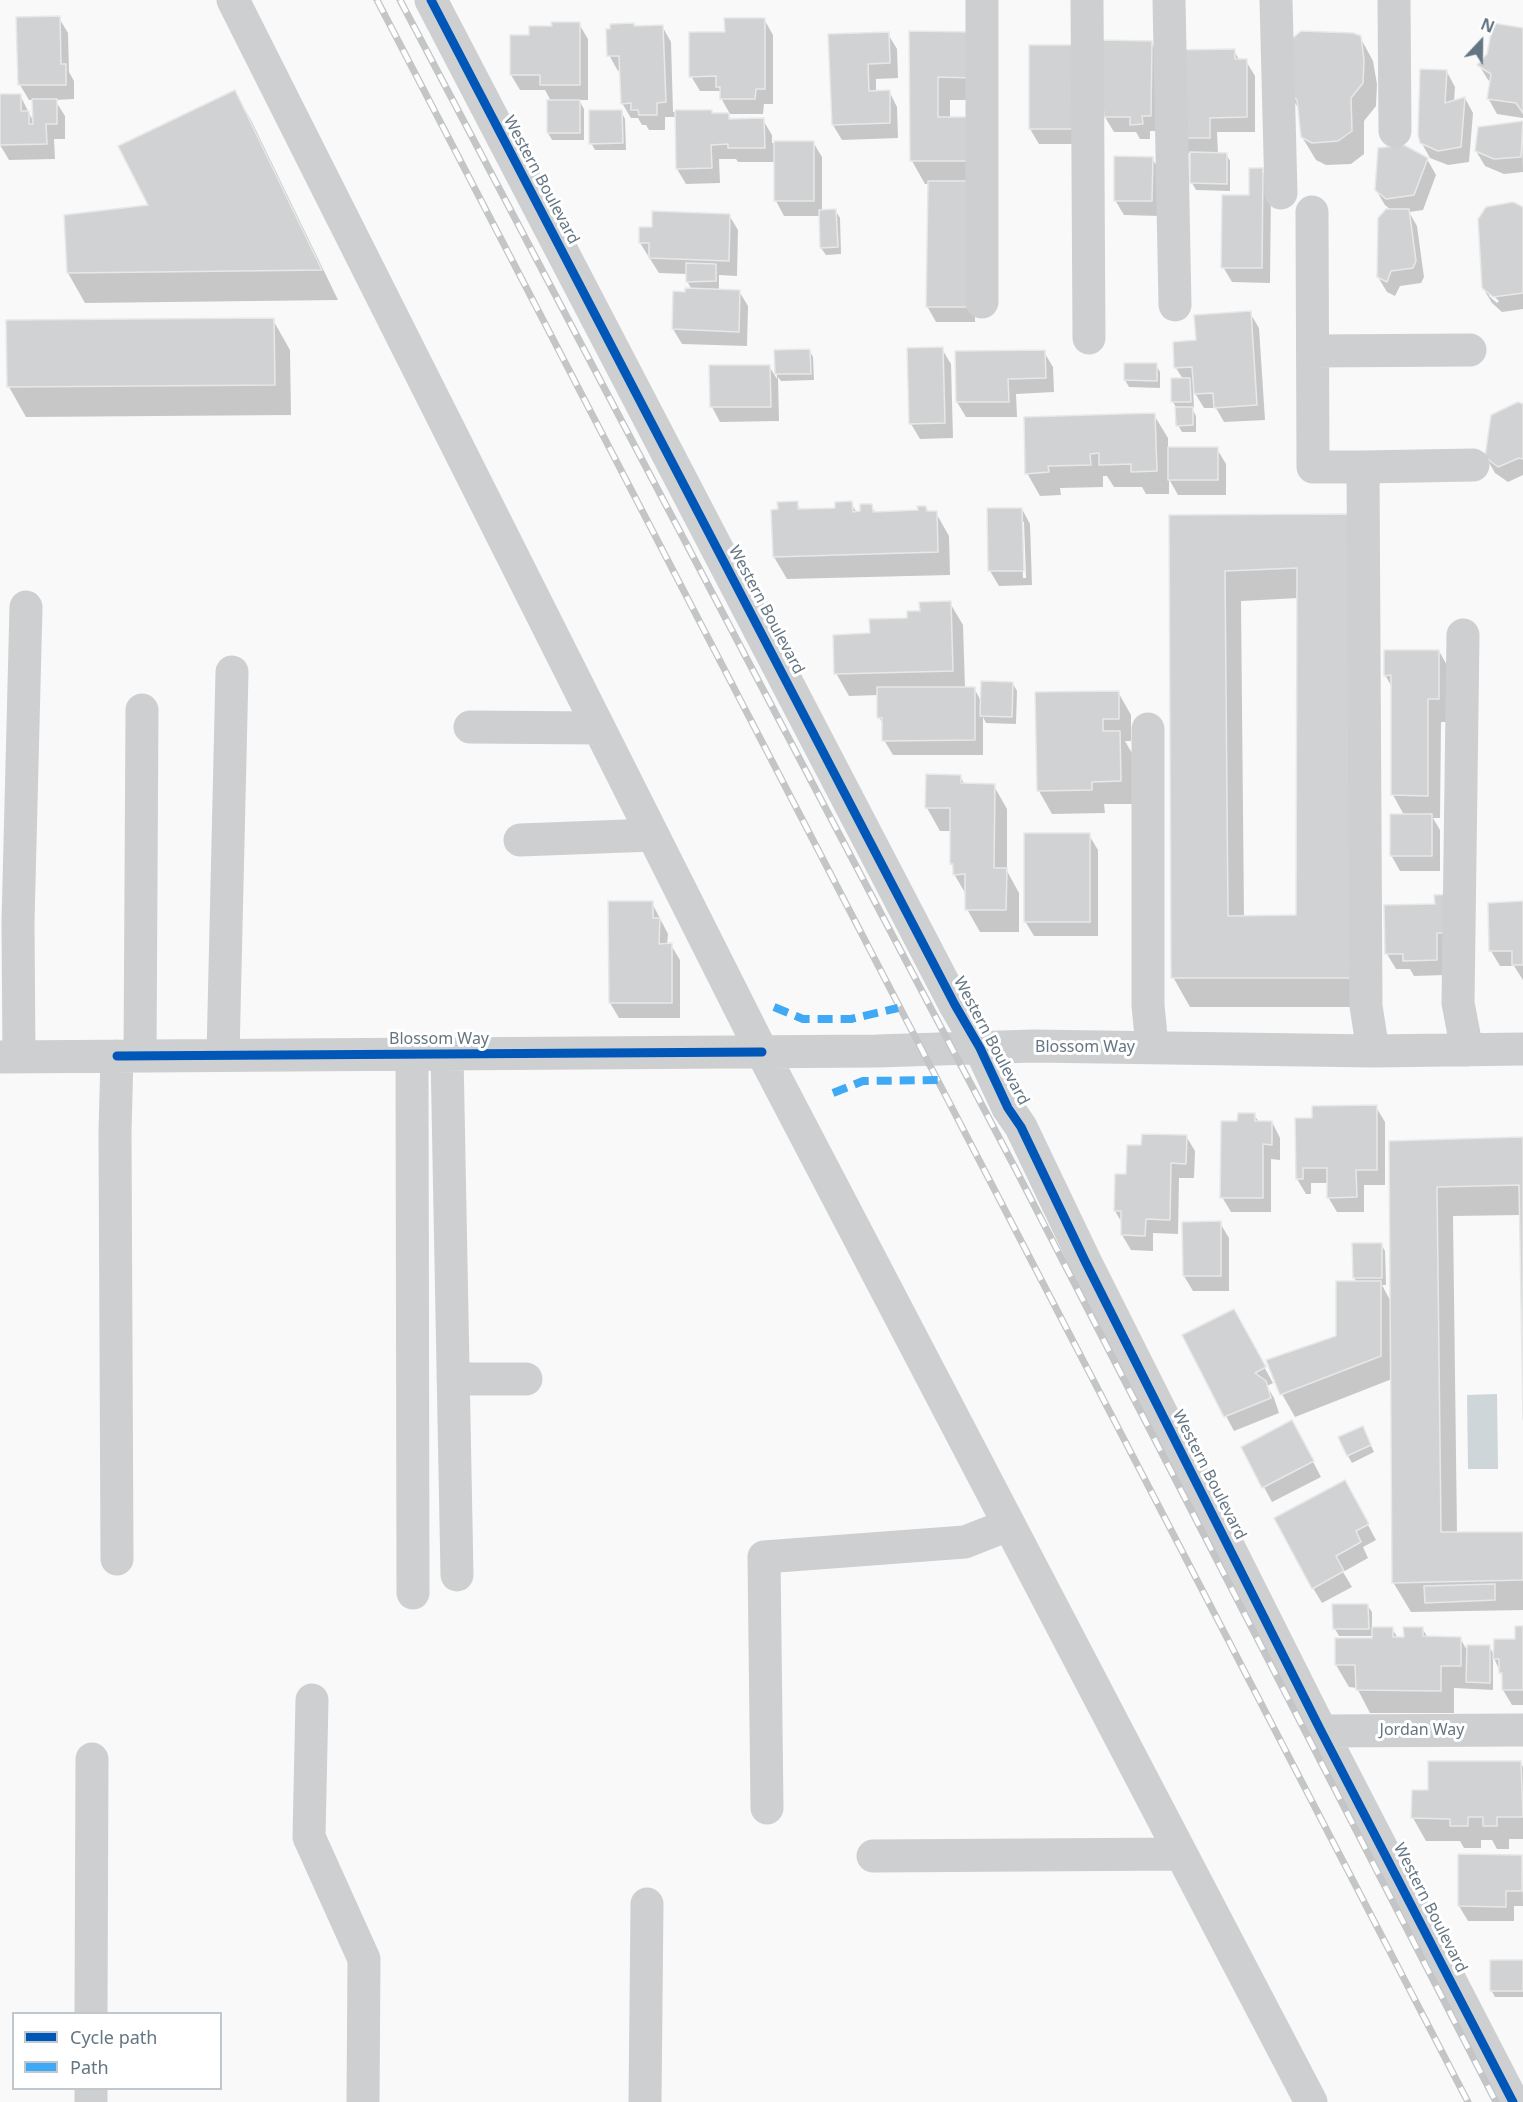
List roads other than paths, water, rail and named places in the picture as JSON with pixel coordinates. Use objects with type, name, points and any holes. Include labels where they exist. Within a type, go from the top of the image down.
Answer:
[{"type":"street","points":[[233,0],[762,1052],[1311,2102]]},
{"type":"street","name":"Western Boulevard","points":[[430,0],[980,1048],[1321,1731],[1513,2102]]},
{"type":"street","points":[[982,0],[982,302]]},
{"type":"street","points":[[1087,0],[1089,338]]},
{"type":"street","points":[[1169,0],[1175,305]]},
{"type":"street","points":[[1276,0],[1281,193]]},
{"type":"street","points":[[1394,0],[1395,131]]},
{"type":"street","points":[[1312,212],[1313,467],[1473,465]]},
{"type":"street","points":[[1312,351],[1470,350]]},
{"type":"street","points":[[1363,467],[1366,1006],[1373,1051]]},
{"type":"street","points":[[9,1057],[18,922],[26,607]]},
{"type":"street","points":[[1463,635],[1458,1002],[1467,1050]]},
{"type":"street","points":[[222,1056],[232,672]]},
{"type":"street","points":[[117,1559],[115,1132],[128,1056],[142,710]]},
{"type":"street","points":[[470,727],[599,728]]},
{"type":"street","points":[[1148,729],[1148,1005],[1152,1047]]},
{"type":"street","points":[[520,840],[652,835]]},
{"type":"street","name":"Blossom Way","points":[[9,1057],[1152,1047],[1373,1051],[1523,1049]]},
{"type":"street","points":[[412,1054],[413,1593]]},
{"type":"street","points":[[447,1054],[457,1575]]},
{"type":"street","points":[[453,1378],[526,1379]]},
{"type":"street","points":[[767,1808],[764,1557],[965,1542],[1008,1525]]},
{"type":"street","points":[[312,1700],[309,1837],[364,1959],[363,2102]]},
{"type":"street","name":"Jordan Way","points":[[1321,1731],[1523,1730]]},
{"type":"street","points":[[91,2012],[92,1759]]},
{"type":"street","points":[[873,1856],[1181,1854]]},
{"type":"street","points":[[645,2102],[647,1904]]},
{"type":"railway","points":[[377,0],[1468,2102]]},
{"type":"railway","points":[[400,0],[1014,1166],[1496,2102]]}]
